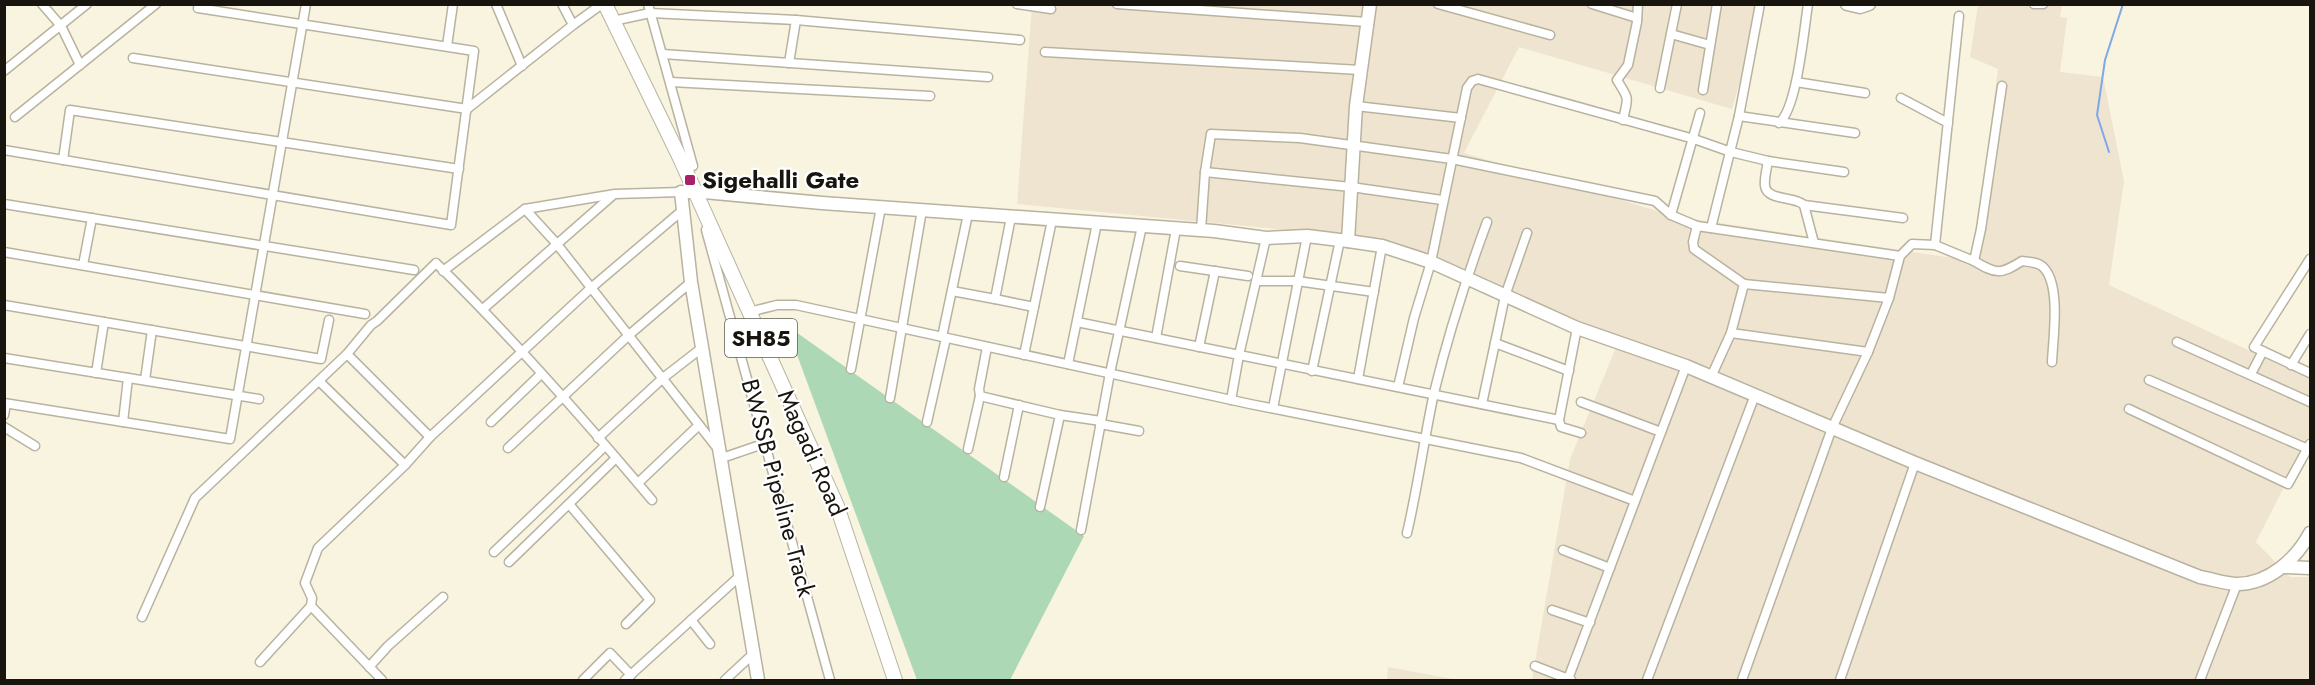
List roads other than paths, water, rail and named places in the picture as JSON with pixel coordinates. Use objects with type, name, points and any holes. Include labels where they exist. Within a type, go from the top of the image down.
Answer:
[{"type":"main road","name":"Magadi Road","points":[[604,4],[617,19],[693,166],[694,192],[757,310],[846,504],[904,681]]},
{"type":"main road","name":"Magadi Road","points":[[614,4],[617,19],[837,506],[895,681]]},
{"type":"street","points":[[42,4],[62,26],[80,65]]},
{"type":"street","points":[[4,71],[87,4]]},
{"type":"street","points":[[15,117],[156,4]]},
{"type":"street","points":[[4,415],[5,404],[230,440],[306,4]]},
{"type":"street","points":[[447,46],[453,4]]},
{"type":"street","points":[[496,4],[522,66]]},
{"type":"street","points":[[562,4],[573,25]]},
{"type":"street","points":[[133,58],[467,109],[573,25],[604,4]]},
{"type":"street","points":[[1017,4],[1050,9]]},
{"type":"street","points":[[1117,4],[1367,22]]},
{"type":"street","points":[[1312,371],[1329,287],[1344,240],[1351,187],[1356,106],[1370,4]]},
{"type":"street","points":[[1438,4],[1550,34]]},
{"type":"street","points":[[1592,4],[1637,18]]},
{"type":"street","points":[[1623,120],[1628,98],[1627,92],[1617,80],[1628,65],[1638,4]]},
{"type":"street","points":[[1660,88],[1677,4]]},
{"type":"street","points":[[1703,90],[1716,4]]},
{"type":"street","points":[[1711,228],[1739,116],[1760,4]]},
{"type":"street","points":[[1779,123],[1789,109],[1796,82],[1808,4]]},
{"type":"street","points":[[1847,4],[1860,7],[1869,4]]},
{"type":"street","points":[[2034,4],[2043,4]]},
{"type":"street","points":[[4,150],[451,225],[474,51],[198,8]]},
{"type":"street","points":[[649,9],[693,166]]},
{"type":"street","points":[[617,19],[649,9],[1020,40]]},
{"type":"street","points":[[1935,245],[1959,16]]},
{"type":"street","points":[[789,63],[796,20]]},
{"type":"street","points":[[1671,34],[1710,45]]},
{"type":"street","points":[[1045,52],[1360,70]]},
{"type":"street","points":[[663,54],[988,77]]},
{"type":"street","points":[[1398,387],[1414,318],[1431,262],[1467,88],[1472,81],[1478,79],[1694,139],[1731,152],[1768,161],[1844,172]]},
{"type":"street","points":[[671,82],[930,96]]},
{"type":"street","points":[[1796,82],[1865,93]]},
{"type":"street","points":[[1974,261],[1981,229],[2002,86]]},
{"type":"street","points":[[1901,98],[1948,123]]},
{"type":"street","points":[[1356,106],[1461,118]]},
{"type":"street","points":[[63,160],[70,110],[459,169]]},
{"type":"street","points":[[1671,215],[1700,113]]},
{"type":"street","points":[[1739,116],[1855,133]]},
{"type":"street","points":[[1201,231],[1208,139],[1212,133],[1300,138],[1452,159],[1655,201],[1671,215],[1697,226],[1900,256]]},
{"type":"street","points":[[1768,161],[1765,185],[1767,191],[1771,195],[1800,201],[1804,205],[1814,243]]},
{"type":"street","points":[[1205,172],[1351,187],[1442,200]]},
{"type":"street","points":[[260,662],[311,606],[312,598],[305,583],[318,548],[405,465],[430,437],[591,288],[684,210],[694,192]]},
{"type":"street","points":[[443,271],[525,208],[615,194],[694,192],[1142,226],[1266,238],[1307,236],[1344,240],[1382,246],[1431,262],[1577,328],[1686,366],[1915,463],[2200,577],[2237,584],[2265,577],[2284,567],[2310,533]]},
{"type":"street","name":"BWSSB Pipeline Track","points":[[694,192],[831,681]]},
{"type":"street","points":[[483,309],[556,243],[615,194]]},
{"type":"street","points":[[4,204],[414,270]]},
{"type":"street","points":[[1804,205],[1903,218]]},
{"type":"street","points":[[851,369],[881,207]]},
{"type":"street","points":[[525,208],[556,243],[722,455]]},
{"type":"street","points":[[684,210],[692,282],[758,681]]},
{"type":"street","points":[[890,398],[922,210]]},
{"type":"street","points":[[927,422],[968,214]]},
{"type":"street","points":[[994,299],[1011,217]]},
{"type":"street","points":[[83,265],[92,218]]},
{"type":"street","points":[[1024,355],[1052,220]]},
{"type":"street","points":[[1407,533],[1434,395],[1466,279],[1487,222]]},
{"type":"street","points":[[1068,364],[1097,223]]},
{"type":"street","points":[[1081,530],[1100,422],[1142,226]]},
{"type":"street","points":[[1697,226],[1693,242],[1694,249],[1744,284],[1888,298]]},
{"type":"street","points":[[1156,338],[1176,229]]},
{"type":"street","points":[[1482,404],[1505,296],[1527,233]]},
{"type":"street","points":[[1273,408],[1307,236]]},
{"type":"street","points":[[1231,400],[1266,238]]},
{"type":"street","points":[[1742,681],[1832,428],[1868,352],[1888,298],[1900,256],[1912,243],[1935,245],[1974,261],[1988,270],[1999,272],[2022,261],[2043,266],[2052,285],[2055,305],[2052,362]]},
{"type":"street","points":[[1358,379],[1382,246]]},
{"type":"street","points":[[4,252],[365,314]]},
{"type":"street","points":[[2310,259],[2254,347],[2310,373]]},
{"type":"street","points":[[142,617],[195,498],[347,354],[371,325],[436,263],[483,309],[652,500]]},
{"type":"street","points":[[1180,266],[1248,276]]},
{"type":"street","points":[[1199,346],[1215,271]]},
{"type":"street","points":[[1258,281],[1297,281],[1374,292]]},
{"type":"street","points":[[507,448],[629,335],[692,282]]},
{"type":"street","points":[[1711,377],[1731,333],[1744,284]]},
{"type":"street","points":[[952,291],[1034,307]]},
{"type":"street","points":[[4,305],[321,359],[329,320]]},
{"type":"street","points":[[757,310],[777,305],[796,305],[1425,441],[1521,458],[1635,501]]},
{"type":"street","points":[[96,372],[104,322]]},
{"type":"street","points":[[1077,322],[1560,420]]},
{"type":"street","points":[[1577,328],[1560,420],[1561,427],[1581,433]]},
{"type":"street","points":[[145,380],[152,330]]},
{"type":"street","points":[[1731,333],[1868,352]]},
{"type":"street","points":[[2291,364],[2310,334]]},
{"type":"street","points":[[2177,342],[2310,402]]},
{"type":"street","points":[[1495,343],[1569,371]]},
{"type":"street","points":[[598,438],[663,378],[703,347]]},
{"type":"street","points":[[968,449],[980,396],[979,389],[987,347]]},
{"type":"street","points":[[2250,374],[2263,351]]},
{"type":"street","points":[[347,354],[430,437]]},
{"type":"street","points":[[4,358],[259,399]]},
{"type":"street","points":[[1536,666],[1570,680],[1686,366]]},
{"type":"street","points":[[490,422],[541,374]]},
{"type":"street","points":[[123,422],[128,378]]},
{"type":"street","points":[[2129,409],[2288,484],[2309,447],[2148,380]]},
{"type":"street","points":[[319,381],[405,465]]},
{"type":"street","points":[[1647,681],[1755,395]]},
{"type":"street","points":[[980,396],[1139,431]]},
{"type":"street","points":[[1581,402],[1661,432]]},
{"type":"street","points":[[1005,477],[1019,405]]},
{"type":"street","points":[[1040,507],[1060,415]]},
{"type":"street","points":[[638,483],[699,425]]},
{"type":"street","points":[[4,427],[35,446]]},
{"type":"street","points":[[722,455],[766,443]]},
{"type":"street","points":[[494,552],[605,446]]},
{"type":"street","points":[[509,562],[616,458]]},
{"type":"street","points":[[1840,681],[1915,463]]},
{"type":"street","points":[[569,504],[650,600],[626,624]]},
{"type":"street","points":[[1563,550],[1610,568]]},
{"type":"street","points":[[2284,567],[2310,568]]},
{"type":"street","points":[[583,681],[610,653],[628,678],[742,574]]},
{"type":"street","points":[[2200,681],[2237,584]]},
{"type":"street","points":[[369,667],[388,646],[443,597]]},
{"type":"street","points":[[311,606],[382,681]]},
{"type":"street","points":[[1552,610],[1590,623]]},
{"type":"street","points":[[691,620],[710,644]]},
{"type":"street","points":[[725,681],[753,654]]},
{"type":"waterway","points":[[2109,152],[2097,115],[2105,60],[2123,4]]},
{"type":"place","name":"Sigehalli Gate","points":[[690,180]]}]
